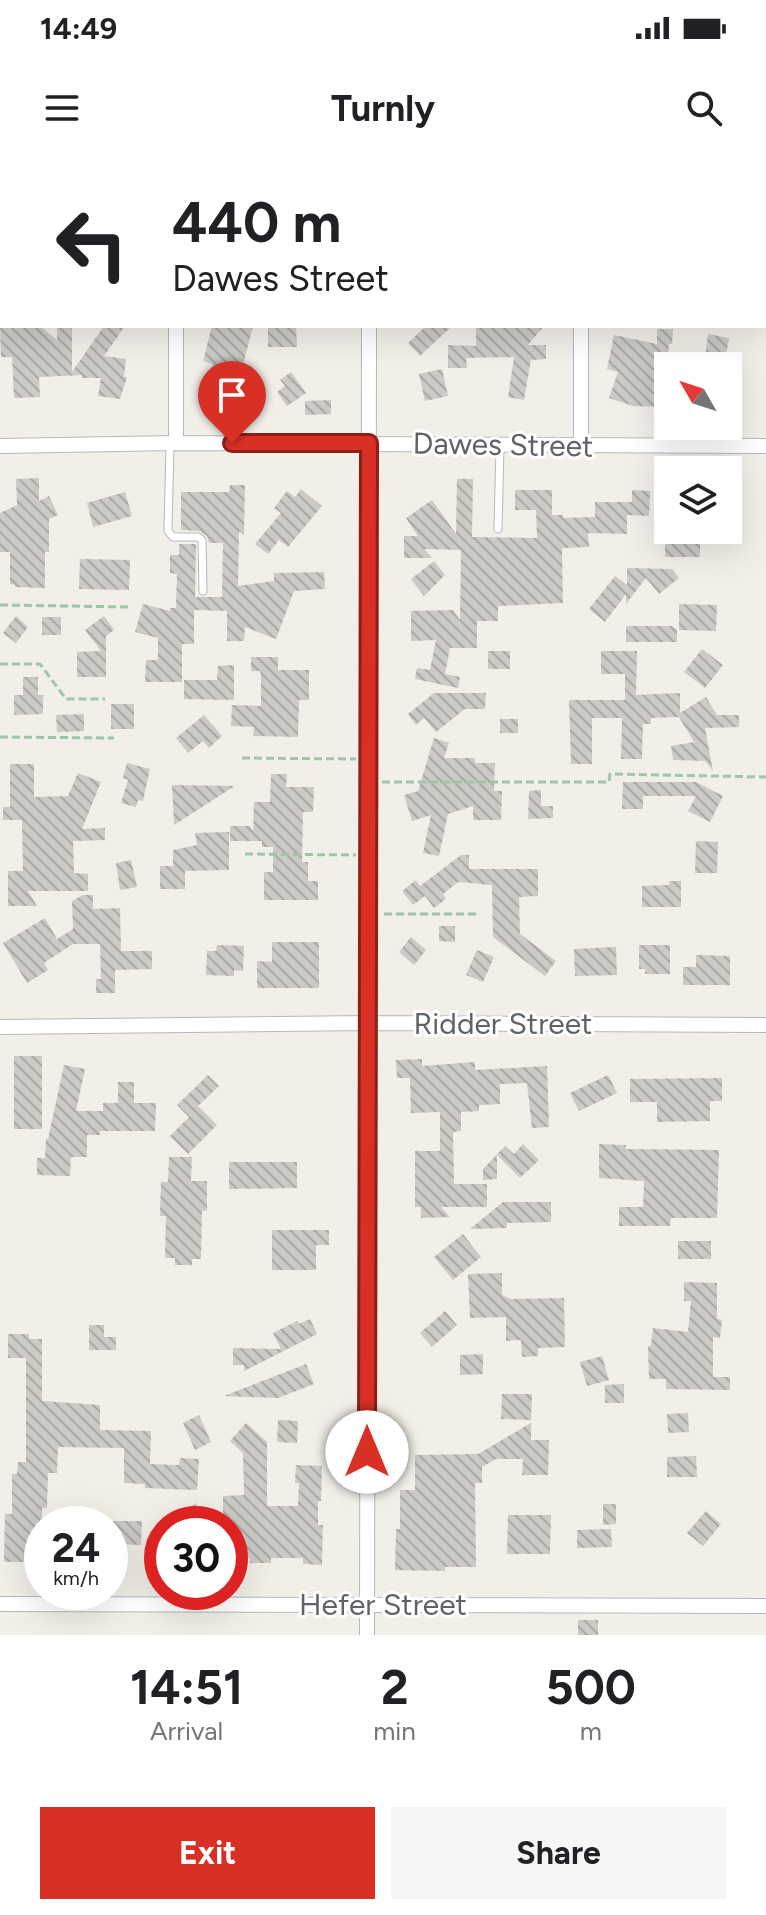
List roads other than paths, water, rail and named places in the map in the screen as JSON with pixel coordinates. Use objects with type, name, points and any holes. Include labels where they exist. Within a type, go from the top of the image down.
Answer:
[{"type":"street","points":[[173,443],[176,328]]},
{"type":"street","points":[[367,1635],[369,328]]},
{"type":"street","points":[[581,328],[581,447]]},
{"type":"street","name":"Dawes Street","points":[[0,446],[173,443],[766,446]]},
{"type":"street","name":"Ridder Street","points":[[0,1027],[368,1023],[766,1025]]},
{"type":"street","name":"Hefer Street","points":[[0,1604],[766,1606]]},
{"type":"lane","points":[[173,443],[168,531],[173,537],[198,537],[202,540],[203,591]]},
{"type":"lane","points":[[498,529],[500,446]]}]
